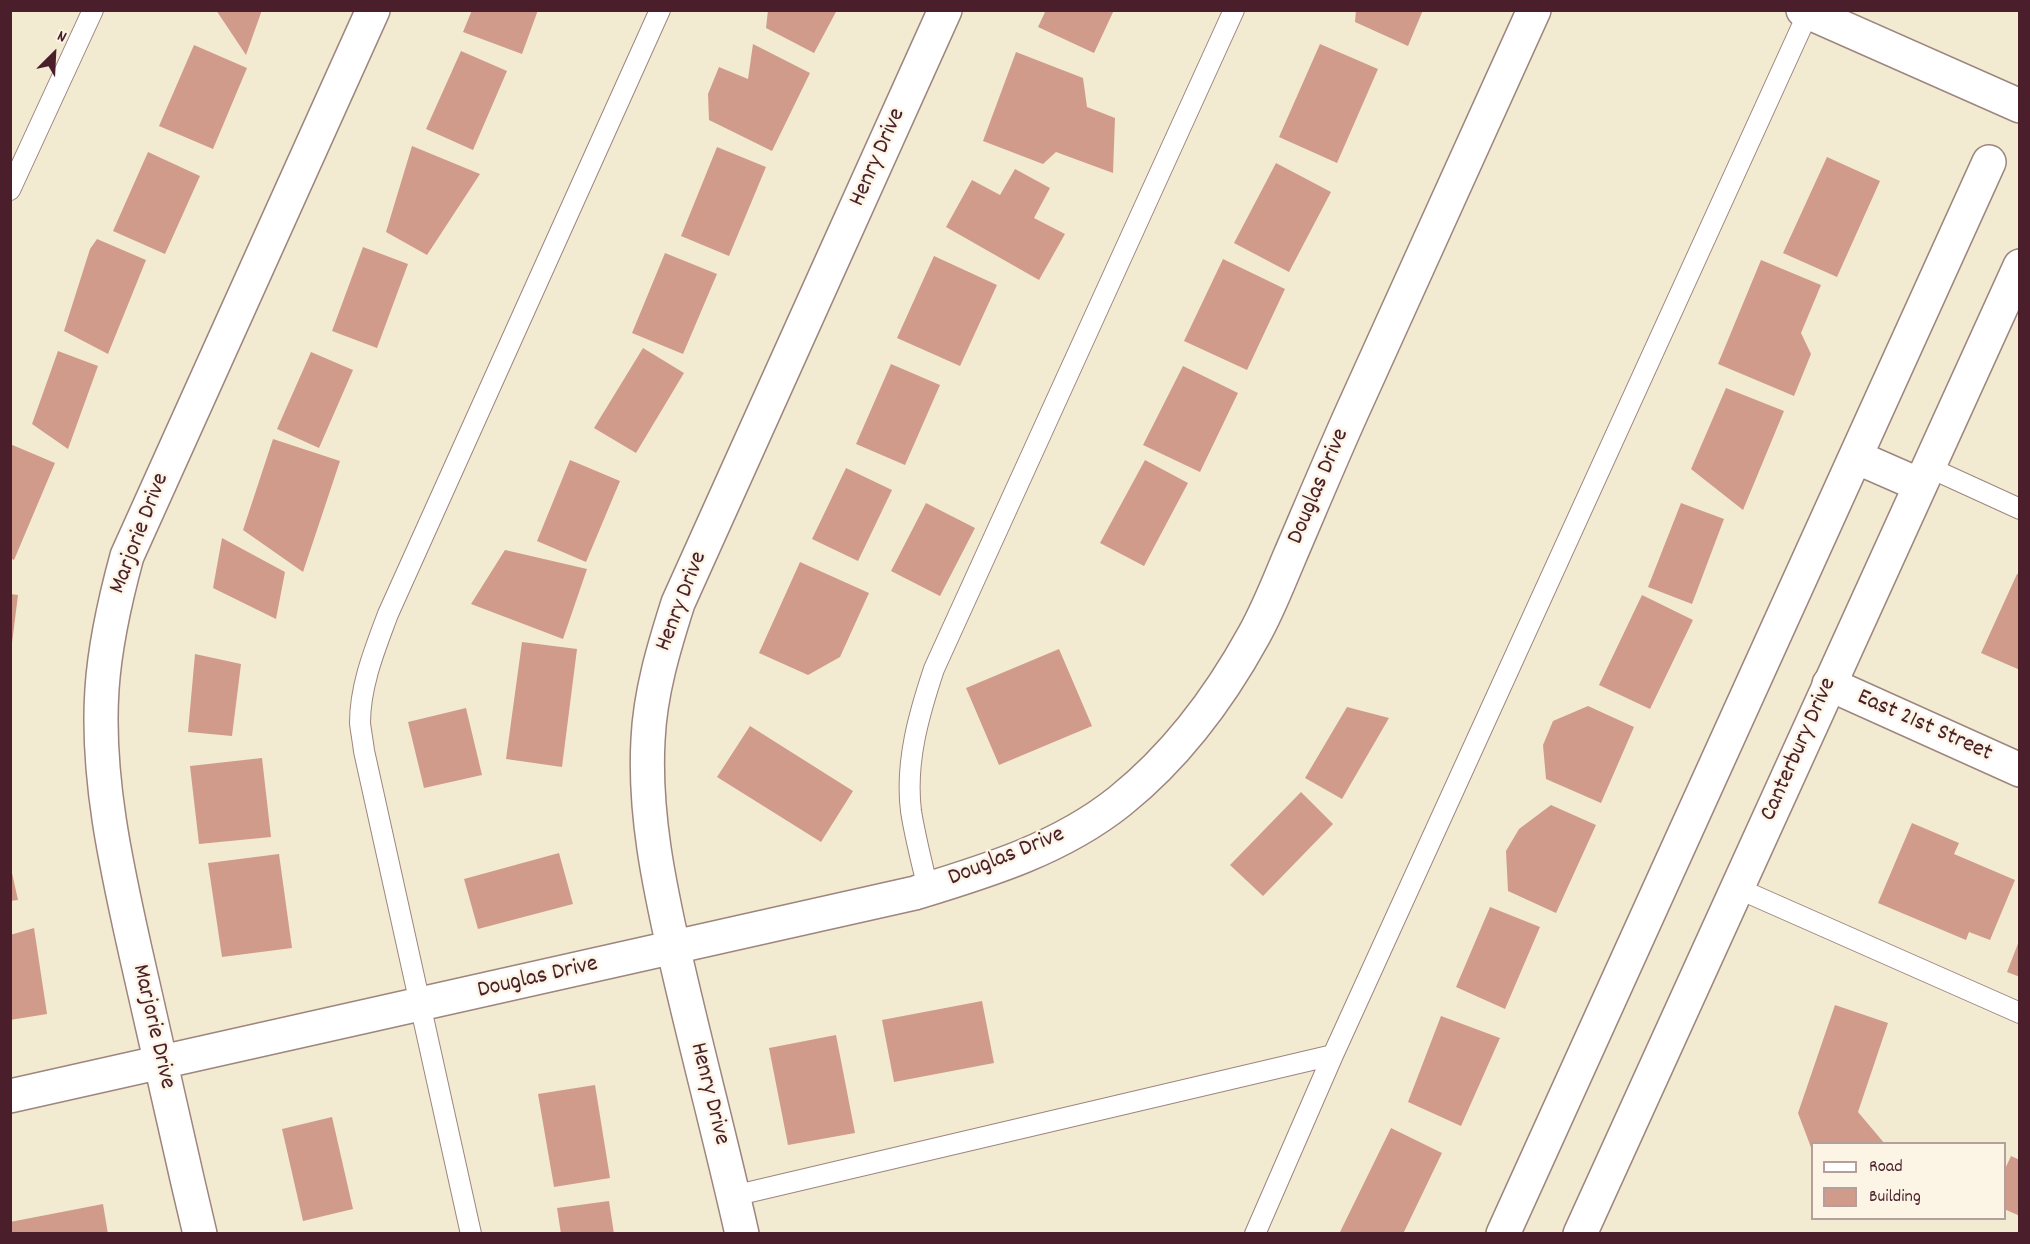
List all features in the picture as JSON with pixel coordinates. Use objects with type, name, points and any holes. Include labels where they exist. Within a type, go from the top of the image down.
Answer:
[{"type":"street","name":"Marjorie Drive","points":[[200,1233],[118,872],[107,802],[101,730],[101,691],[105,654],[113,606],[127,556],[373,10]]},
{"type":"street","name":"Henry Drive","points":[[742,1233],[686,1007],[651,832],[647,774],[652,703],[678,603],[945,10]]},
{"type":"street","name":"Douglas Drive","points":[[10,1096],[928,889],[1028,855],[1071,834],[1118,803],[1148,777],[1209,707],[1255,634],[1350,416],[1534,10]]},
{"type":"street","points":[[1806,12],[2019,106]]},
{"type":"street","points":[[1503,1233],[1989,162]]},
{"type":"street","name":"Canterbury Drive","points":[[1580,1233],[2019,266]]},
{"type":"street","points":[[1856,457],[1924,476]]},
{"type":"street","name":"East 21st Street","points":[[1829,684],[2019,770]]},
{"type":"lane","points":[[10,190],[93,10]]},
{"type":"lane","points":[[471,1233],[364,751],[360,723],[367,675],[388,614],[660,10]]},
{"type":"lane","points":[[928,889],[911,810],[911,775],[914,742],[922,704],[934,669],[1234,10]]},
{"type":"lane","points":[[1255,1233],[1333,1055],[1806,12]]},
{"type":"lane","points":[[1924,476],[2019,509]]},
{"type":"lane","points":[[1737,888],[2019,1013]]},
{"type":"lane","points":[[734,1196],[1333,1055]]},
{"type":"building","points":[[216,10],[262,10],[246,55]]},
{"type":"building","points":[[472,10],[538,10],[522,54],[463,32]]},
{"type":"building","points":[[768,10],[837,10],[814,53],[766,28]]},
{"type":"building","points":[[1046,10],[1114,10],[1094,53],[1038,27]]},
{"type":"building","points":[[1356,10],[1423,10],[1408,46],[1355,22]]},
{"type":"building","points":[[753,44],[810,73],[772,151],[709,120],[708,94],[719,67],[748,79]]},
{"type":"building","points":[[1320,44],[1378,69],[1337,163],[1279,137]]},
{"type":"building","points":[[194,45],[247,68],[213,149],[159,126]]},
{"type":"building","points":[[461,51],[507,71],[473,150],[426,129]]},
{"type":"building","points":[[1016,52],[1083,78],[1087,107],[1115,118],[1113,173],[1056,152],[1043,164],[983,141]]},
{"type":"building","points":[[412,146],[480,174],[427,255],[386,232]]},
{"type":"building","points":[[717,147],[766,167],[729,256],[681,236]]},
{"type":"building","points":[[148,152],[200,176],[165,254],[113,231]]},
{"type":"building","points":[[1827,157],[1880,181],[1837,277],[1783,253]]},
{"type":"building","points":[[1276,163],[1331,192],[1289,272],[1234,243]]},
{"type":"building","points":[[1015,169],[1050,188],[1034,218],[1065,234],[1039,280],[946,227],[972,180],[1000,195]]},
{"type":"building","points":[[97,239],[146,260],[108,354],[64,331],[90,249]]},
{"type":"building","points":[[363,247],[408,264],[377,348],[332,331]]},
{"type":"building","points":[[665,253],[717,274],[683,354],[632,333]]},
{"type":"building","points":[[934,256],[997,285],[960,366],[897,338]]},
{"type":"building","points":[[1223,259],[1285,289],[1247,370],[1184,341]]},
{"type":"building","points":[[1761,260],[1821,285],[1801,333],[1811,354],[1794,396],[1718,364]]},
{"type":"building","points":[[643,348],[684,373],[636,453],[594,428]]},
{"type":"building","points":[[58,351],[98,366],[68,449],[32,424]]},
{"type":"building","points":[[311,352],[353,370],[319,448],[277,429]]},
{"type":"building","points":[[891,364],[940,385],[905,465],[856,444]]},
{"type":"building","points":[[1183,366],[1238,393],[1200,472],[1143,445]]},
{"type":"building","points":[[1726,388],[1784,411],[1743,510],[1691,469]]},
{"type":"building","points":[[273,439],[340,461],[303,572],[243,530]]},
{"type":"building","points":[[10,444],[55,463],[14,560],[10,558]]},
{"type":"building","points":[[570,460],[620,481],[586,562],[537,541]]},
{"type":"building","points":[[1145,460],[1188,483],[1144,566],[1100,543]]},
{"type":"building","points":[[846,468],[892,490],[858,561],[812,539]]},
{"type":"building","points":[[926,503],[975,528],[940,596],[891,571]]},
{"type":"building","points":[[1681,503],[1724,519],[1692,604],[1648,587]]},
{"type":"building","points":[[222,538],[285,572],[276,619],[213,588]]},
{"type":"building","points":[[505,550],[587,569],[563,639],[471,604]]},
{"type":"building","points":[[800,562],[869,593],[840,657],[808,675],[759,653]]},
{"type":"building","points":[[2017,574],[2020,574],[2020,670],[1981,653]]},
{"type":"building","points":[[10,594],[18,595],[12,643],[10,643]]},
{"type":"building","points":[[1642,595],[1693,620],[1650,709],[1599,685]]},
{"type":"building","points":[[522,642],[577,649],[562,767],[506,759]]},
{"type":"building","points":[[1059,649],[1092,726],[999,765],[966,688]]},
{"type":"building","points":[[195,654],[241,664],[232,736],[188,732]]},
{"type":"building","points":[[1588,706],[1634,727],[1601,803],[1546,779],[1543,745],[1553,721]]},
{"type":"building","points":[[1347,707],[1389,718],[1342,799],[1305,778]]},
{"type":"building","points":[[466,708],[482,775],[424,788],[408,722]]},
{"type":"building","points":[[750,726],[853,791],[821,842],[717,777]]},
{"type":"building","points":[[262,758],[271,837],[199,844],[190,766]]},
{"type":"building","points":[[1301,792],[1333,824],[1263,896],[1230,865]]},
{"type":"building","points":[[1551,805],[1596,825],[1556,913],[1508,891],[1506,851],[1519,829]]},
{"type":"building","points":[[1912,823],[1959,843],[1954,854],[2015,880],[1990,940],[1969,932],[1966,940],[1878,903]]},
{"type":"building","points":[[559,853],[573,904],[478,929],[464,879]]},
{"type":"building","points":[[279,854],[292,948],[222,957],[208,863]]},
{"type":"building","points":[[10,864],[18,900],[10,901]]},
{"type":"building","points":[[1490,907],[1540,927],[1505,1009],[1456,987]]},
{"type":"building","points":[[34,928],[47,1014],[10,1020],[10,935]]},
{"type":"building","points":[[2020,941],[2020,977],[2007,972]]},
{"type":"building","points":[[982,1001],[994,1063],[894,1082],[882,1020]]},
{"type":"building","points":[[1835,1005],[1888,1023],[1858,1112],[1883,1142],[1811,1142],[1811,1147],[1798,1113]]},
{"type":"building","points":[[1441,1016],[1500,1038],[1461,1126],[1408,1102]]},
{"type":"building","points":[[836,1035],[855,1133],[788,1145],[769,1048]]},
{"type":"building","points":[[595,1085],[610,1178],[554,1187],[538,1094]]},
{"type":"building","points":[[332,1117],[353,1209],[303,1221],[282,1129]]},
{"type":"building","points":[[1391,1128],[1442,1153],[1403,1234],[1343,1234],[1340,1232]]},
{"type":"building","points":[[2011,1156],[2020,1160],[2020,1216],[2006,1210],[2006,1167]]},
{"type":"building","points":[[609,1201],[614,1234],[561,1234],[557,1208]]},
{"type":"building","points":[[103,1204],[108,1234],[10,1234],[10,1222]]}]
